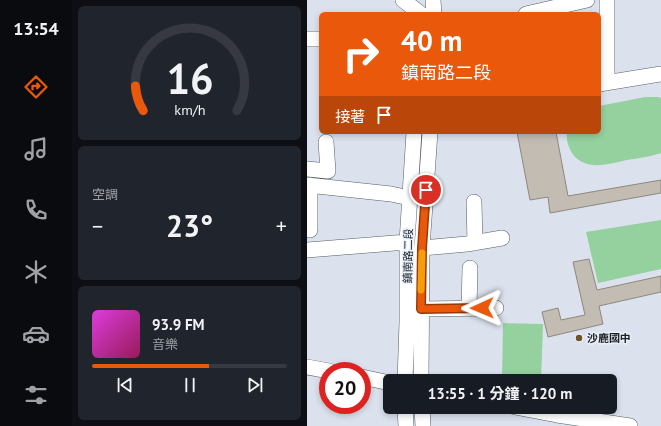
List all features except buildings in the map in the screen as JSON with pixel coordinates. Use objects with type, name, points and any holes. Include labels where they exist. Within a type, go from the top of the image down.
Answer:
[{"type":"street","points":[[403,0],[419,10]]},
{"type":"street","points":[[433,0],[434,12]]},
{"type":"street","points":[[607,0],[603,84],[661,74]]},
{"type":"street","points":[[534,12],[581,1]]},
{"type":"street","points":[[307,39],[319,39]]},
{"type":"street","name":"鎮南路二段","points":[[405,374],[407,242],[414,134]]},
{"type":"street","name":"鎮南路二段","points":[[421,374],[422,248],[430,134]]},
{"type":"street","points":[[307,169],[327,171],[326,142]]},
{"type":"street","points":[[310,230],[308,185],[391,194],[410,198]]},
{"type":"street","points":[[474,202],[475,243]]},
{"type":"street","points":[[422,248],[475,243],[502,238]]},
{"type":"street","points":[[307,250],[407,242]]},
{"type":"street","points":[[469,309],[470,268]]},
{"type":"street","points":[[421,309],[496,308]]},
{"type":"street","points":[[307,367],[319,369]]},
{"type":"street","points":[[371,379],[383,382]]},
{"type":"street","points":[[405,414],[405,426]]},
{"type":"street","points":[[422,414],[423,426]]},
{"type":"street","points":[[552,414],[631,426]]},
{"type":"green space","points":[[645,97],[661,98],[661,153],[605,165],[590,165],[577,159],[569,148],[567,134],[601,134],[601,106]]},
{"type":"green space","points":[[661,220],[661,269],[598,283],[586,232]]},
{"type":"green space","points":[[503,323],[543,324],[541,374],[502,374]]},
{"type":"slow traffic","points":[[421,290],[422,253]]},
{"type":"place","name":"沙鹿國中","points":[[579,338]]},
{"type":"route","points":[[426,190],[422,248],[421,309],[482,308]]}]
